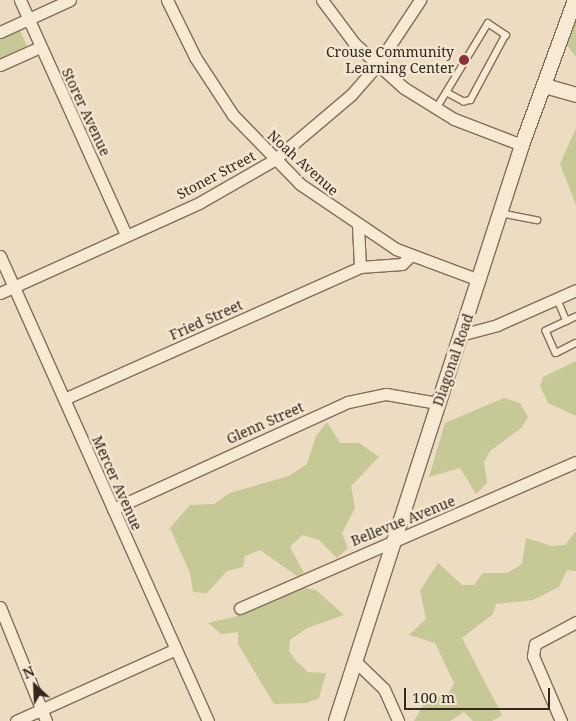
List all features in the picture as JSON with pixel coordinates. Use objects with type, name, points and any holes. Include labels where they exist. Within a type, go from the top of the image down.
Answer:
[{"type":"street","name":"Storer Avenue","points":[[20,0],[126,235]]},
{"type":"street","points":[[0,32],[70,0]]},
{"type":"street","name":"Noah Avenue","points":[[167,0],[215,90],[274,160],[358,226],[411,256],[479,280]]},
{"type":"street","points":[[322,0],[377,66],[436,109],[522,145]]},
{"type":"street","name":"Stoner Street","points":[[0,293],[234,186],[274,160],[334,113],[377,66],[420,0]]},
{"type":"street","name":"Diagonal Road","points":[[336,721],[397,541],[437,403],[464,334],[479,280],[522,145],[545,86],[574,0]]},
{"type":"street","points":[[0,65],[40,47]]},
{"type":"street","points":[[545,86],[576,95]]},
{"type":"street","points":[[358,226],[360,267]]},
{"type":"street","name":"Mercer Avenue","points":[[0,256],[174,650],[208,721]]},
{"type":"street","name":"Fried Street","points":[[64,399],[360,267],[402,264],[411,256]]},
{"type":"street","points":[[464,334],[497,325],[576,290]]},
{"type":"street","name":"Glenn Street","points":[[113,509],[355,400],[386,394],[437,403]]},
{"type":"street","name":"Bellevue Avenue","points":[[240,608],[576,462]]},
{"type":"street","points":[[0,607],[44,708],[46,721]]},
{"type":"street","points":[[562,721],[533,656],[535,644],[576,622]]},
{"type":"street","points":[[16,721],[174,650]]},
{"type":"street","points":[[355,661],[384,689],[398,721]]},
{"type":"lane","points":[[436,109],[488,23],[506,35],[471,100],[464,102],[447,93]]},
{"type":"lane","points":[[500,213],[537,220]]},
{"type":"lane","points":[[557,298],[567,321]]},
{"type":"lane","points":[[576,317],[546,331],[556,353],[576,343]]},
{"type":"green space","points":[[576,21],[576,57],[566,44]]},
{"type":"green space","points":[[19,29],[27,46],[0,58],[0,37]]},
{"type":"green space","points":[[576,128],[576,205],[560,164]]},
{"type":"green space","points":[[576,361],[576,416],[548,403],[540,386],[543,377]]},
{"type":"green space","points":[[504,398],[520,403],[528,417],[521,428],[490,451],[484,462],[487,483],[476,494],[460,468],[429,477],[445,423]]},
{"type":"green space","points":[[327,422],[340,443],[359,443],[379,457],[351,486],[355,508],[342,533],[348,548],[337,558],[319,540],[302,535],[290,547],[304,573],[297,576],[260,550],[245,556],[243,567],[227,571],[207,593],[193,592],[190,573],[170,528],[190,505],[214,504],[230,493],[289,476],[307,464],[316,436]]},
{"type":"green space","points":[[576,531],[576,571],[567,570],[559,587],[533,600],[496,604],[493,614],[462,638],[502,715],[492,721],[473,721],[464,712],[450,721],[414,721],[425,702],[449,693],[454,683],[435,643],[409,635],[426,619],[420,591],[438,563],[462,585],[474,585],[483,573],[507,573],[522,564],[526,538],[552,546],[565,545]]},
{"type":"green space","points":[[297,587],[316,590],[344,615],[307,628],[290,640],[289,651],[296,661],[308,672],[326,673],[319,698],[306,703],[274,704],[238,644],[238,632],[221,634],[208,623],[234,617]]},
{"type":"place","name":"Crouse Community Learning Center","points":[[464,60]]}]
